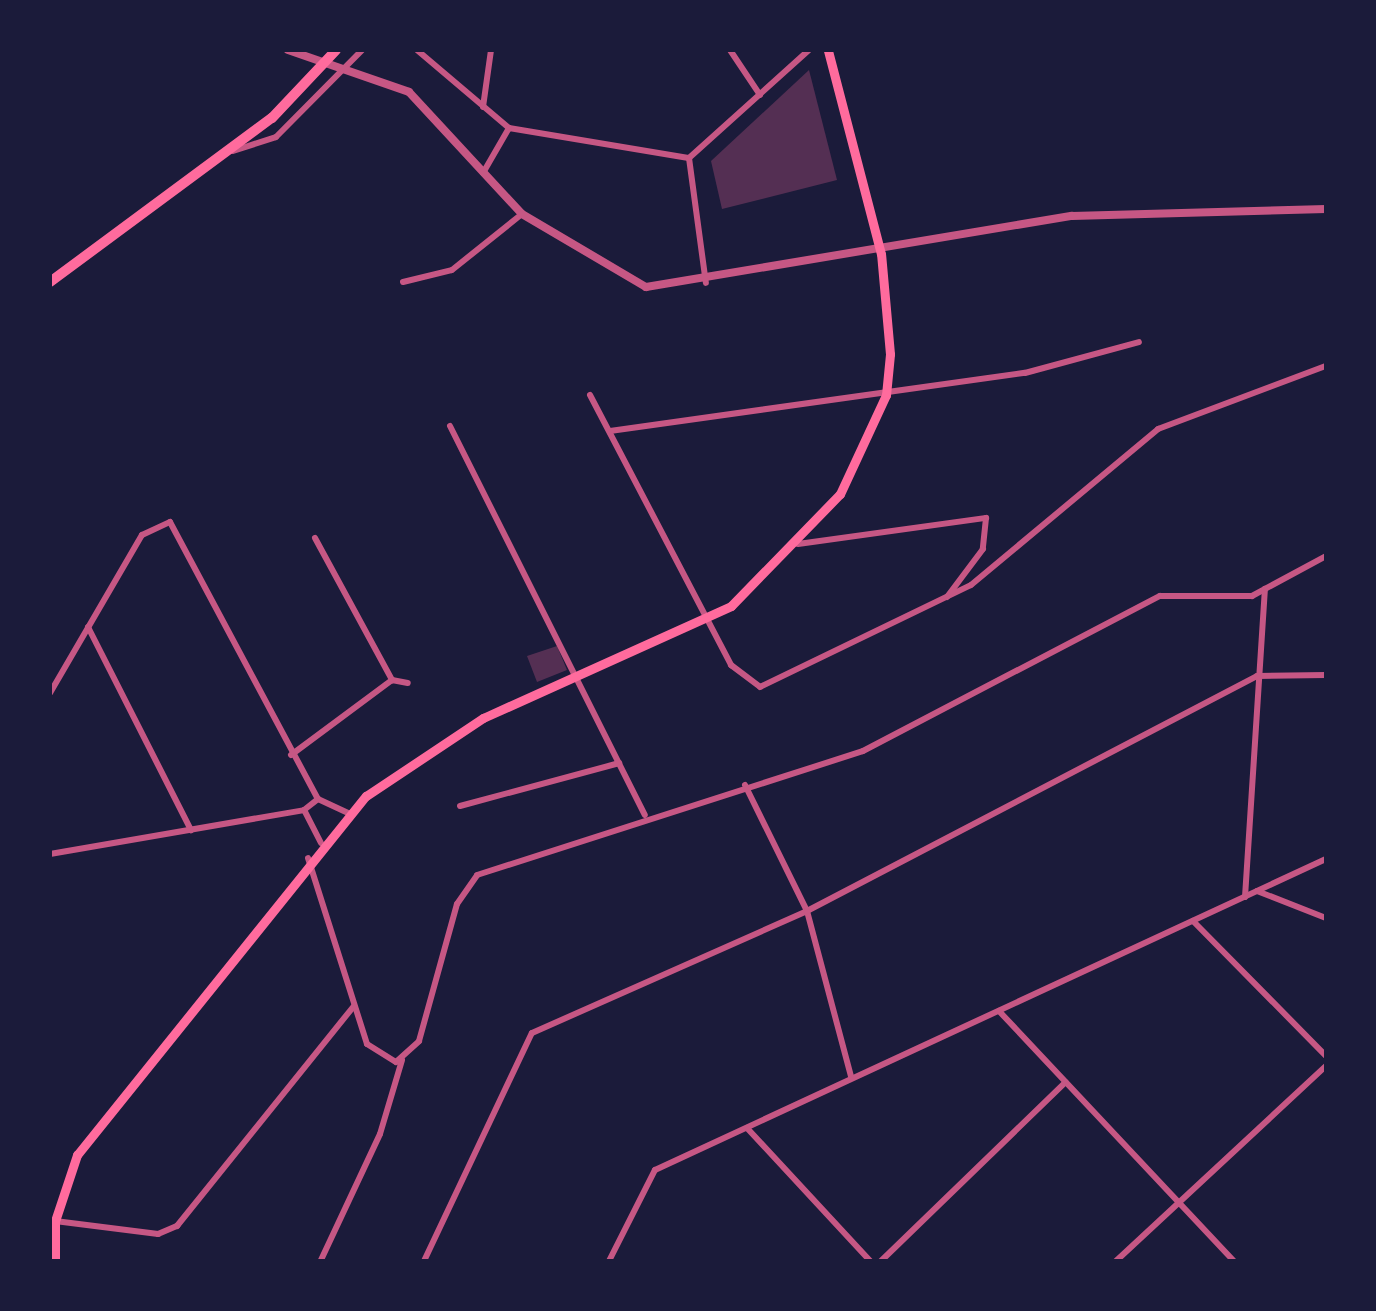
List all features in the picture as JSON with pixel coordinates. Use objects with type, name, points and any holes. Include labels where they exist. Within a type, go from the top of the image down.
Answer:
[{"type":"main road","points":[[50,282],[227,152],[336,50]]},
{"type":"main road","points":[[56,1261],[55,1222],[77,1155],[308,858],[350,814],[433,746],[706,620],[798,544],[864,451],[886,388],[880,254],[828,50]]},
{"type":"street","points":[[288,50],[382,79],[416,98],[522,214],[630,283],[706,283],[1072,216],[1326,208]]},
{"type":"street","points":[[227,152],[276,137],[362,50]]},
{"type":"street","points":[[417,50],[509,128],[689,158]]},
{"type":"street","points":[[482,108],[491,50]]},
{"type":"street","points":[[730,50],[760,95]]},
{"type":"street","points":[[689,158],[809,50]]},
{"type":"street","points":[[483,173],[509,128]]},
{"type":"street","points":[[689,158],[706,283]]},
{"type":"street","points":[[404,282],[438,278],[522,214]]},
{"type":"street","points":[[610,431],[886,388],[1025,372],[1139,342]]},
{"type":"street","points":[[590,395],[706,620],[740,677],[760,686],[940,605],[1147,436],[1326,366]]},
{"type":"street","points":[[450,426],[644,815]]},
{"type":"street","points":[[798,544],[986,518],[983,549],[940,605]]},
{"type":"street","points":[[50,693],[155,522],[175,527],[291,755],[318,799],[350,814]]},
{"type":"street","points":[[315,538],[392,680]]},
{"type":"street","points":[[321,1260],[380,1134],[402,1060],[418,1041],[468,883],[644,815],[862,751],[1160,596],[1265,589],[1326,556]]},
{"type":"street","points":[[1245,897],[1265,589]]},
{"type":"street","points":[[88,627],[191,830]]},
{"type":"street","points":[[424,1261],[532,1033],[807,912],[1257,676],[1326,676]]},
{"type":"street","points":[[291,755],[392,680],[408,683]]},
{"type":"street","points":[[460,806],[619,763]]},
{"type":"street","points":[[745,785],[807,912],[850,1076]]},
{"type":"street","points":[[50,854],[304,810],[318,799]]},
{"type":"street","points":[[304,810],[322,843]]},
{"type":"street","points":[[308,858],[373,1054],[402,1060]]},
{"type":"street","points":[[608,1261],[655,1170],[850,1076],[1326,859]]},
{"type":"street","points":[[1257,891],[1326,918]]},
{"type":"street","points":[[1193,921],[1326,1056]]},
{"type":"street","points":[[55,1222],[158,1234],[177,1226],[354,1006]]},
{"type":"street","points":[[999,1011],[1234,1261]]},
{"type":"street","points":[[1116,1261],[1326,1066]]},
{"type":"street","points":[[881,1261],[1066,1082]]},
{"type":"street","points":[[746,1128],[870,1261]]},
{"type":"building","points":[[809,70],[837,180],[722,209],[711,161]]},
{"type":"building","points":[[557,646],[567,670],[537,682],[527,656]]}]
